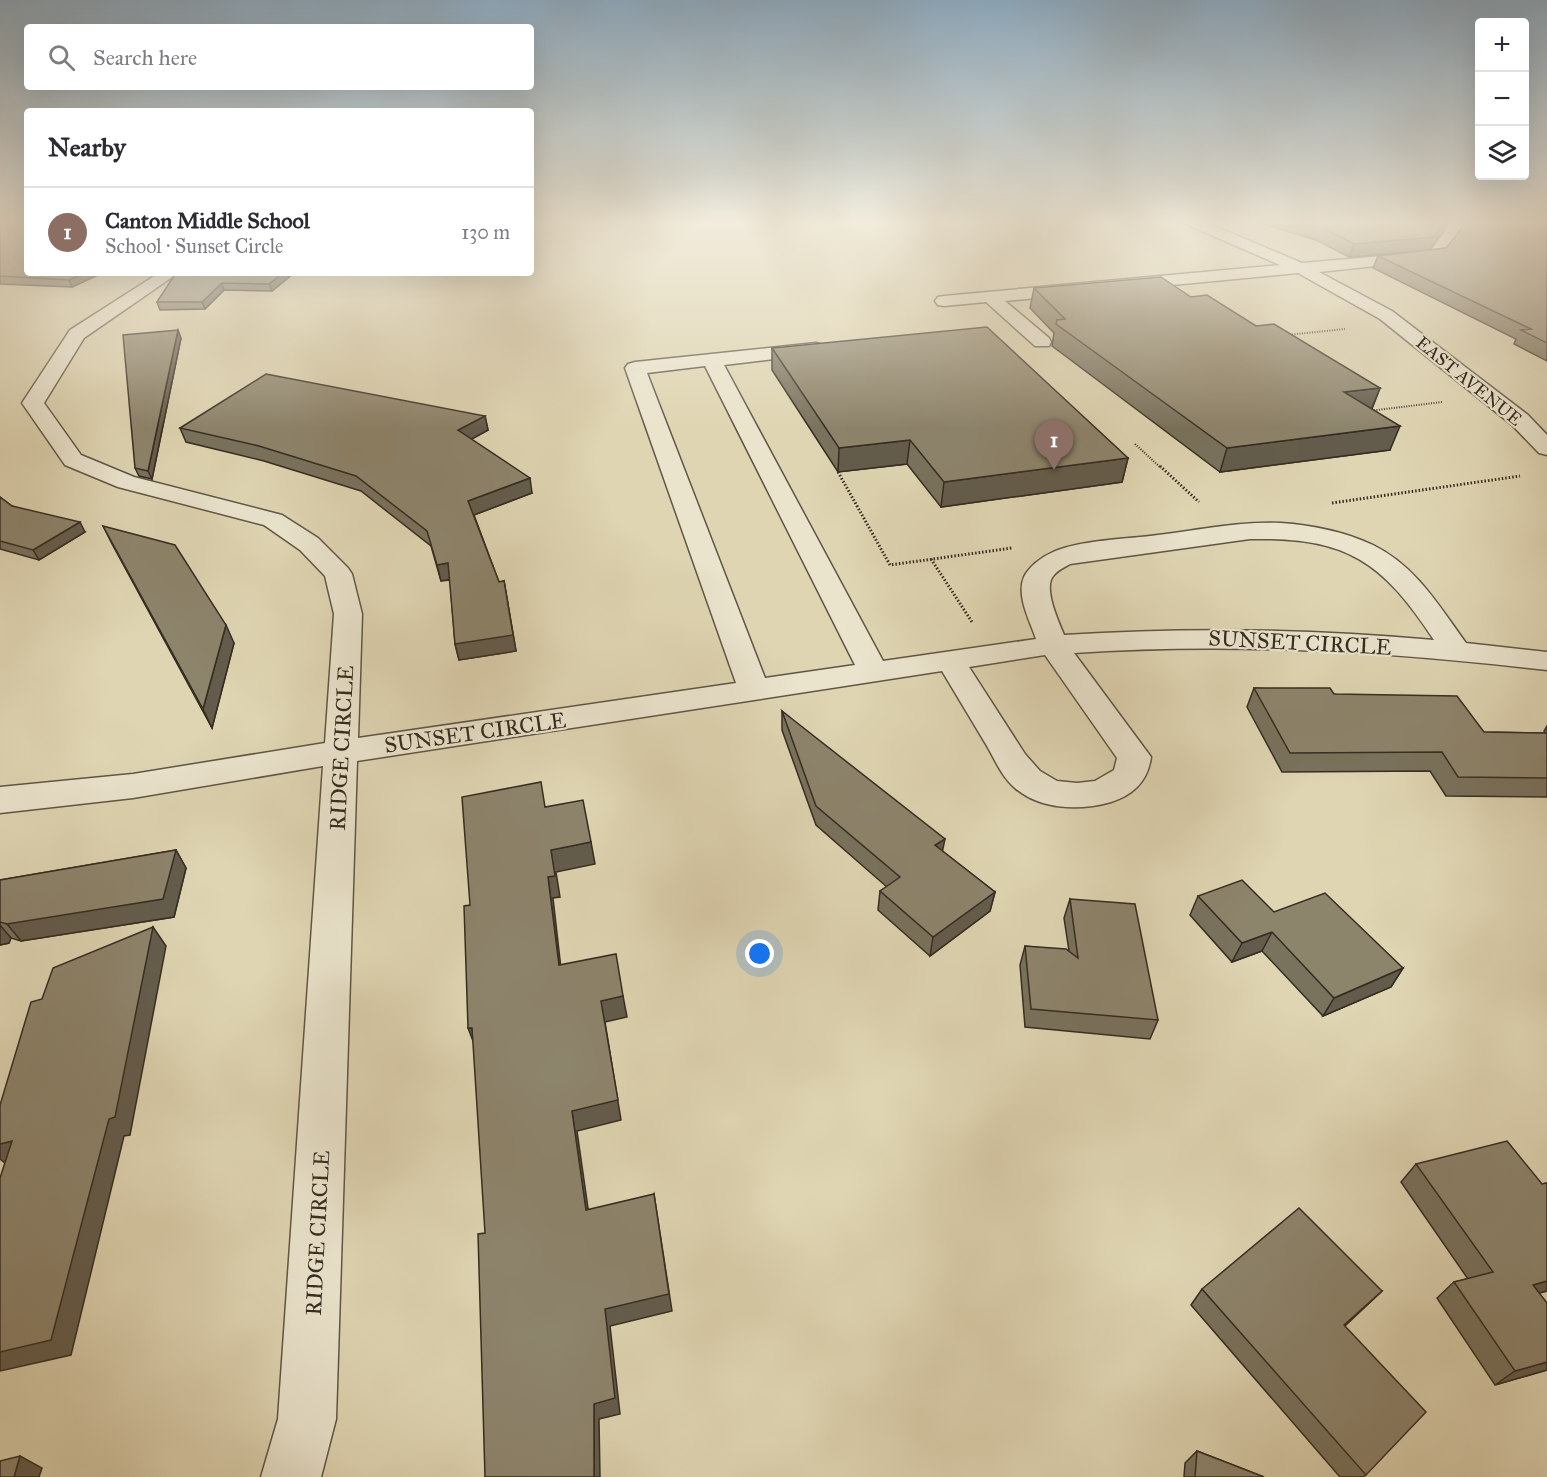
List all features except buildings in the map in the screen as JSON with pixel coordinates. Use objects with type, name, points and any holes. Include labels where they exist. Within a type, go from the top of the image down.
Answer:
[{"type":"street","name":"RIDGE CIRCLE","points":[[143,291],[77,334],[33,403],[72,460],[126,482],[273,520],[309,544],[338,574],[348,614],[307,1419],[291,1477]]},
{"type":"street","points":[[944,301],[1058,291]]},
{"type":"street","name":"EAST AVENUE","points":[[1342,291],[1386,315],[1520,420],[1547,448]]},
{"type":"street","points":[[990,297],[1042,342]]},
{"type":"street","points":[[754,690],[635,368],[842,346]]},
{"type":"street","points":[[712,360],[874,672]]},
{"type":"street","points":[[1520,420],[1547,416]]},
{"type":"street","points":[[950,660],[1020,772],[1028,780],[1056,792],[1073,795],[1095,794],[1107,790],[1129,776],[1134,758],[1128,746],[1053,645],[1036,596],[1038,577],[1052,563],[1072,555],[1201,536],[1273,529],[1293,530],[1334,540],[1357,549],[1392,569],[1416,594],[1457,651]]},
{"type":"street","name":"SUNSET CIRCLE","points":[[0,800],[133,786],[341,752],[1053,645],[1146,638],[1241,638],[1457,651],[1547,661]]},
{"type":"path","points":[[1284,335],[1353,329]]},
{"type":"path","points":[[1362,411],[1445,402]]},
{"type":"path","points":[[1135,444],[1201,504]]},
{"type":"path","points":[[931,559],[972,622]]},
{"type":"place","name":"Canton Middle School","points":[[1054,470]]}]
